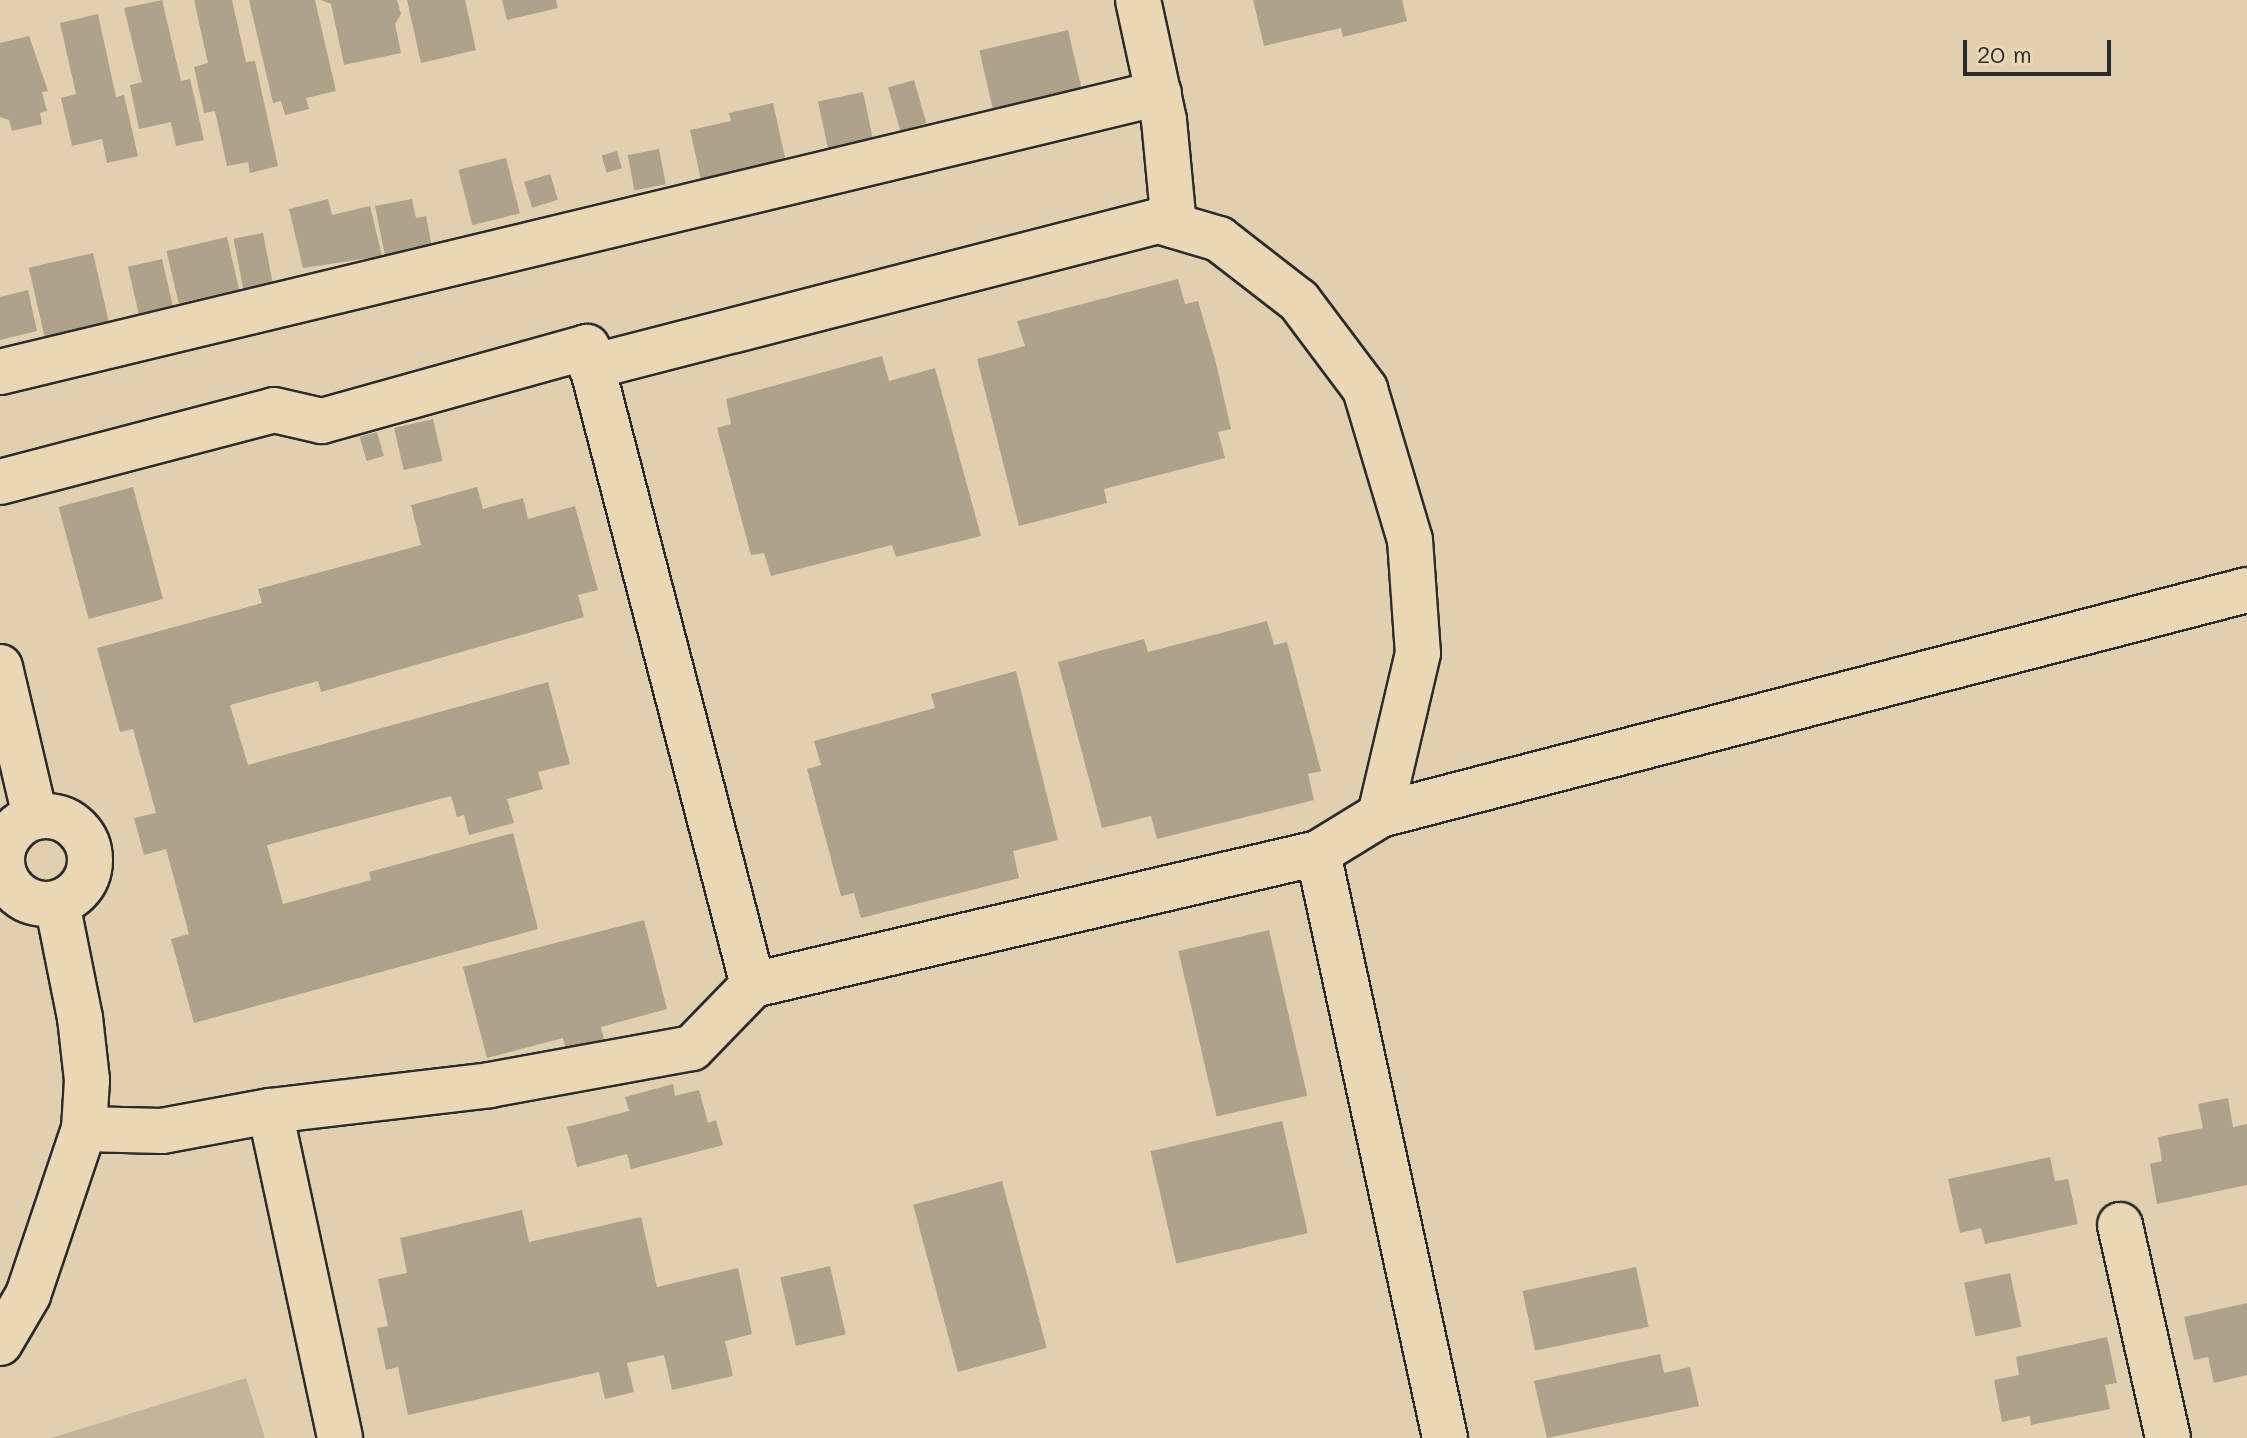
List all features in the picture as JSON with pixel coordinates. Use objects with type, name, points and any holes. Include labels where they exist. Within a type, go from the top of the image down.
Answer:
[{"type":"street","points":[[1138,0],[1162,106],[1174,226]]},
{"type":"street","points":[[0,372],[1162,106]]},
{"type":"street","points":[[591,367],[1158,221],[1219,239],[1299,301],[1365,389],[1410,540],[1418,653],[1380,815]]},
{"type":"street","points":[[0,482],[274,410],[322,421],[587,347],[753,985]]},
{"type":"street","points":[[84,1129],[162,1131],[270,1111],[490,1085],[692,1048],[753,985],[1318,853],[1380,815],[2247,590]]},
{"type":"street","points":[[0,667],[35,816]]},
{"type":"street","points":[[35,816],[69,821],[89,850],[84,883],[57,903],[23,899],[3,871],[7,837],[35,816]]},
{"type":"street","points":[[1318,853],[1405,1270],[1445,1438]]},
{"type":"street","points":[[0,1343],[28,1295],[84,1129],[87,1080],[80,1018],[57,903]]},
{"type":"street","points":[[270,1111],[340,1438]]},
{"type":"street","points":[[2120,1225],[2168,1438]]},
{"type":"shaded area","points":[[246,1378],[265,1438],[51,1438]]},
{"type":"building","points":[[162,0],[181,81],[190,79],[204,140],[176,146],[171,122],[139,129],[130,85],[142,82],[124,8]]},
{"type":"building","points":[[194,0],[232,0],[246,62],[255,61],[278,166],[250,173],[248,162],[227,166],[215,111],[204,113],[194,67],[208,63]]},
{"type":"building","points":[[249,0],[315,0],[336,91],[306,98],[309,109],[285,115],[281,101],[273,103]]},
{"type":"building","points":[[321,0],[397,0],[401,14],[395,24],[401,53],[344,65],[331,4]]},
{"type":"building","points":[[407,0],[465,0],[476,50],[421,63]]},
{"type":"building","points":[[502,0],[556,0],[558,8],[507,20]]},
{"type":"building","points":[[1253,0],[1402,0],[1407,21],[1343,37],[1341,28],[1264,46]]},
{"type":"building","points":[[98,14],[116,97],[124,95],[138,156],[107,163],[102,139],[72,146],[61,98],[76,94],[60,23]]},
{"type":"building","points":[[1068,30],[1082,90],[993,111],[979,50]]},
{"type":"building","points":[[29,36],[48,91],[42,92],[47,111],[40,113],[42,124],[12,131],[9,120],[0,117],[0,43]]},
{"type":"building","points":[[914,80],[926,123],[900,131],[888,87]]},
{"type":"building","points":[[863,92],[873,139],[828,149],[818,102]]},
{"type":"building","points":[[773,103],[786,162],[701,180],[690,130],[731,121],[729,113]]},
{"type":"building","points":[[659,149],[666,184],[634,190],[628,155]]},
{"type":"building","points":[[617,151],[622,168],[607,173],[602,155]]},
{"type":"building","points":[[506,158],[520,213],[472,225],[458,170]]},
{"type":"building","points":[[550,174],[558,200],[532,208],[524,182]]},
{"type":"building","points":[[328,199],[332,215],[370,206],[382,256],[303,268],[289,209]]},
{"type":"building","points":[[412,199],[416,218],[426,216],[432,247],[385,256],[375,206]]},
{"type":"building","points":[[263,233],[273,284],[243,290],[234,239]]},
{"type":"building","points":[[227,237],[239,290],[179,304],[167,251]]},
{"type":"building","points":[[93,253],[109,324],[45,339],[29,268]]},
{"type":"building","points":[[162,259],[173,306],[139,314],[128,267]]},
{"type":"building","points":[[1178,279],[1185,304],[1198,301],[1216,363],[1231,429],[1218,432],[1225,458],[1104,489],[1107,503],[1019,526],[977,359],[1025,346],[1017,321]]},
{"type":"building","points":[[28,290],[37,331],[0,340],[0,297]]},
{"type":"building","points":[[882,356],[889,381],[935,368],[981,536],[896,557],[892,545],[771,576],[764,553],[751,555],[717,428],[731,424],[726,399]]},
{"type":"building","points":[[433,419],[443,461],[404,470],[394,428]]},
{"type":"building","points":[[377,432],[384,456],[367,461],[360,437]]},
{"type":"building","points":[[133,487],[163,599],[89,619],[59,507]]},
{"type":"building","points":[[477,487],[483,509],[523,498],[528,519],[575,506],[598,590],[578,595],[584,617],[321,692],[318,681],[230,705],[248,765],[548,682],[570,764],[538,772],[543,789],[507,799],[514,823],[469,835],[464,815],[457,817],[451,796],[267,845],[283,904],[371,880],[369,872],[513,833],[538,929],[194,1023],[171,939],[189,934],[166,849],[144,855],[134,818],[156,813],[133,729],[120,732],[97,648],[262,603],[258,589],[421,545],[411,505]]},
{"type":"building","points":[[1267,621],[1274,645],[1287,642],[1321,771],[1308,774],[1314,800],[1157,839],[1151,816],[1102,828],[1058,662],[1144,639],[1148,652]]},
{"type":"building","points":[[1016,671],[1058,840],[1013,851],[1019,878],[861,918],[854,893],[841,896],[807,769],[821,765],[814,741],[935,708],[931,694]]},
{"type":"building","points":[[644,920],[667,1009],[601,1027],[607,1053],[570,1064],[563,1038],[487,1058],[463,967]]},
{"type":"building","points":[[1269,930],[1307,1096],[1217,1117],[1178,951]]},
{"type":"building","points":[[673,1084],[675,1096],[699,1090],[708,1123],[716,1120],[723,1145],[631,1169],[627,1154],[577,1167],[567,1127],[629,1111],[625,1097]]},
{"type":"building","points":[[2228,1098],[2233,1127],[2247,1124],[2247,1185],[2157,1204],[2150,1164],[2162,1161],[2158,1137],[2203,1128],[2198,1104]]},
{"type":"building","points":[[1282,1121],[1308,1233],[1176,1263],[1150,1151]]},
{"type":"building","points":[[2050,1157],[2055,1181],[2068,1179],[2078,1224],[1985,1244],[1981,1228],[1960,1233],[1948,1179]]},
{"type":"building","points":[[1002,1181],[1047,1348],[958,1372],[913,1205]]},
{"type":"building","points":[[522,1210],[529,1242],[641,1217],[657,1287],[738,1268],[752,1334],[725,1341],[733,1376],[672,1390],[664,1355],[627,1363],[634,1392],[605,1399],[599,1372],[408,1415],[398,1367],[386,1370],[377,1328],[388,1326],[378,1279],[407,1273],[400,1238]]},
{"type":"building","points":[[830,1266],[846,1334],[796,1346],[780,1277]]},
{"type":"building","points":[[1636,1267],[1649,1327],[1535,1351],[1523,1291]]},
{"type":"building","points":[[2010,1273],[2021,1327],[1975,1337],[1964,1283]]},
{"type":"building","points":[[2247,1303],[2247,1375],[2214,1383],[2208,1357],[2194,1360],[2184,1317]]},
{"type":"building","points":[[2107,1337],[2117,1383],[2105,1385],[2110,1409],[2031,1425],[2030,1416],[2002,1422],[1994,1380],[2019,1375],[2016,1357]]},
{"type":"building","points":[[1660,1354],[1664,1373],[1690,1367],[1699,1406],[1547,1438],[1534,1381]]}]
